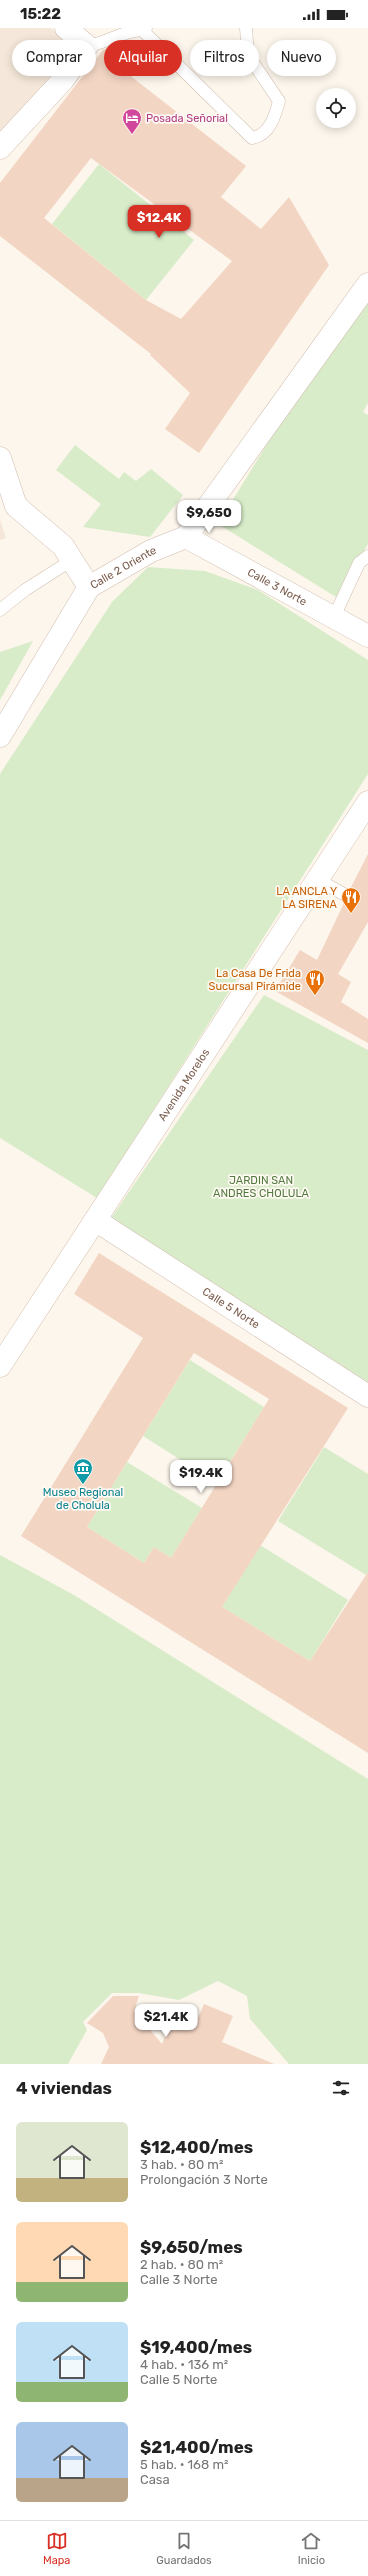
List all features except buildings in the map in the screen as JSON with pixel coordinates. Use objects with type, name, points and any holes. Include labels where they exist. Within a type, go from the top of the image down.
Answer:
[{"type":"street","points":[[66,28],[80,40]]},
{"type":"street","points":[[0,148],[66,76]]},
{"type":"street","points":[[186,537],[368,284]]},
{"type":"street","points":[[0,458],[16,506],[63,546],[89,586]]},
{"type":"street","name":"Calle 2 Oriente","points":[[0,736],[89,586],[151,551],[186,537]]},
{"type":"street","name":"Calle 3 Norte","points":[[186,537],[368,636]]},
{"type":"street","name":"Avenida Morelos","points":[[0,1366],[368,802]]},
{"type":"street","name":"Calle 5 Norte","points":[[95,1220],[368,1396]]},
{"type":"lane","points":[[96,45],[127,31],[144,29],[252,138],[258,137],[272,124],[279,101],[248,55],[246,28]]},
{"type":"lane","points":[[334,617],[359,563],[368,556]]},
{"type":"lane","points":[[0,610],[25,590],[72,560]]},
{"type":"lane","points":[[317,879],[347,896]]},
{"type":"shaded area","points":[[0,28],[51,28],[66,40],[12,40],[12,76],[53,76],[0,136]]},
{"type":"shaded area","points":[[0,519],[6,538],[0,540]]},
{"type":"green space","points":[[99,164],[194,240],[146,300],[52,224]]},
{"type":"green space","points":[[368,279],[368,403],[363,412],[368,415],[368,544],[336,597],[218,524]]},
{"type":"green space","points":[[75,445],[119,479],[124,472],[136,481],[151,469],[183,495],[150,537],[83,527],[101,504],[56,470]]},
{"type":"green space","points":[[148,567],[205,571],[258,590],[368,660],[368,774],[97,1198],[0,1138],[0,774],[112,602]]},
{"type":"green space","points":[[33,641],[0,700],[0,652]]},
{"type":"green space","name":"JARDIN SAN ANDRES CHOLULA","points":[[264,995],[368,1050],[368,1382],[111,1218]]},
{"type":"green space","points":[[190,1360],[264,1407],[217,1483],[143,1436]]},
{"type":"green space","points":[[324,1447],[368,1474],[368,1572],[366,1575],[278,1521]]},
{"type":"green space","points":[[127,1462],[202,1508],[171,1558],[154,1547],[144,1563],[87,1527]]},
{"type":"green space","points":[[260,1545],[348,1600],[310,1661],[222,1607]]},
{"type":"green space","points":[[0,1555],[74,1595],[368,1779],[368,2064],[289,2064],[250,2019],[247,1996],[218,1981],[179,2000],[139,1993],[112,1993],[83,2022],[87,2030],[68,2064],[0,2064]]},
{"type":"place","name":"Posada Señorial","points":[[132,135]]},
{"type":"place","name":"LA ANCLA Y LA SIRENA","points":[[351,914]]},
{"type":"place","name":"La Casa De Frida Sucursal Pirámide","points":[[315,996]]},
{"type":"place","name":"Museo Regional de Cholula","points":[[83,1485]]}]
